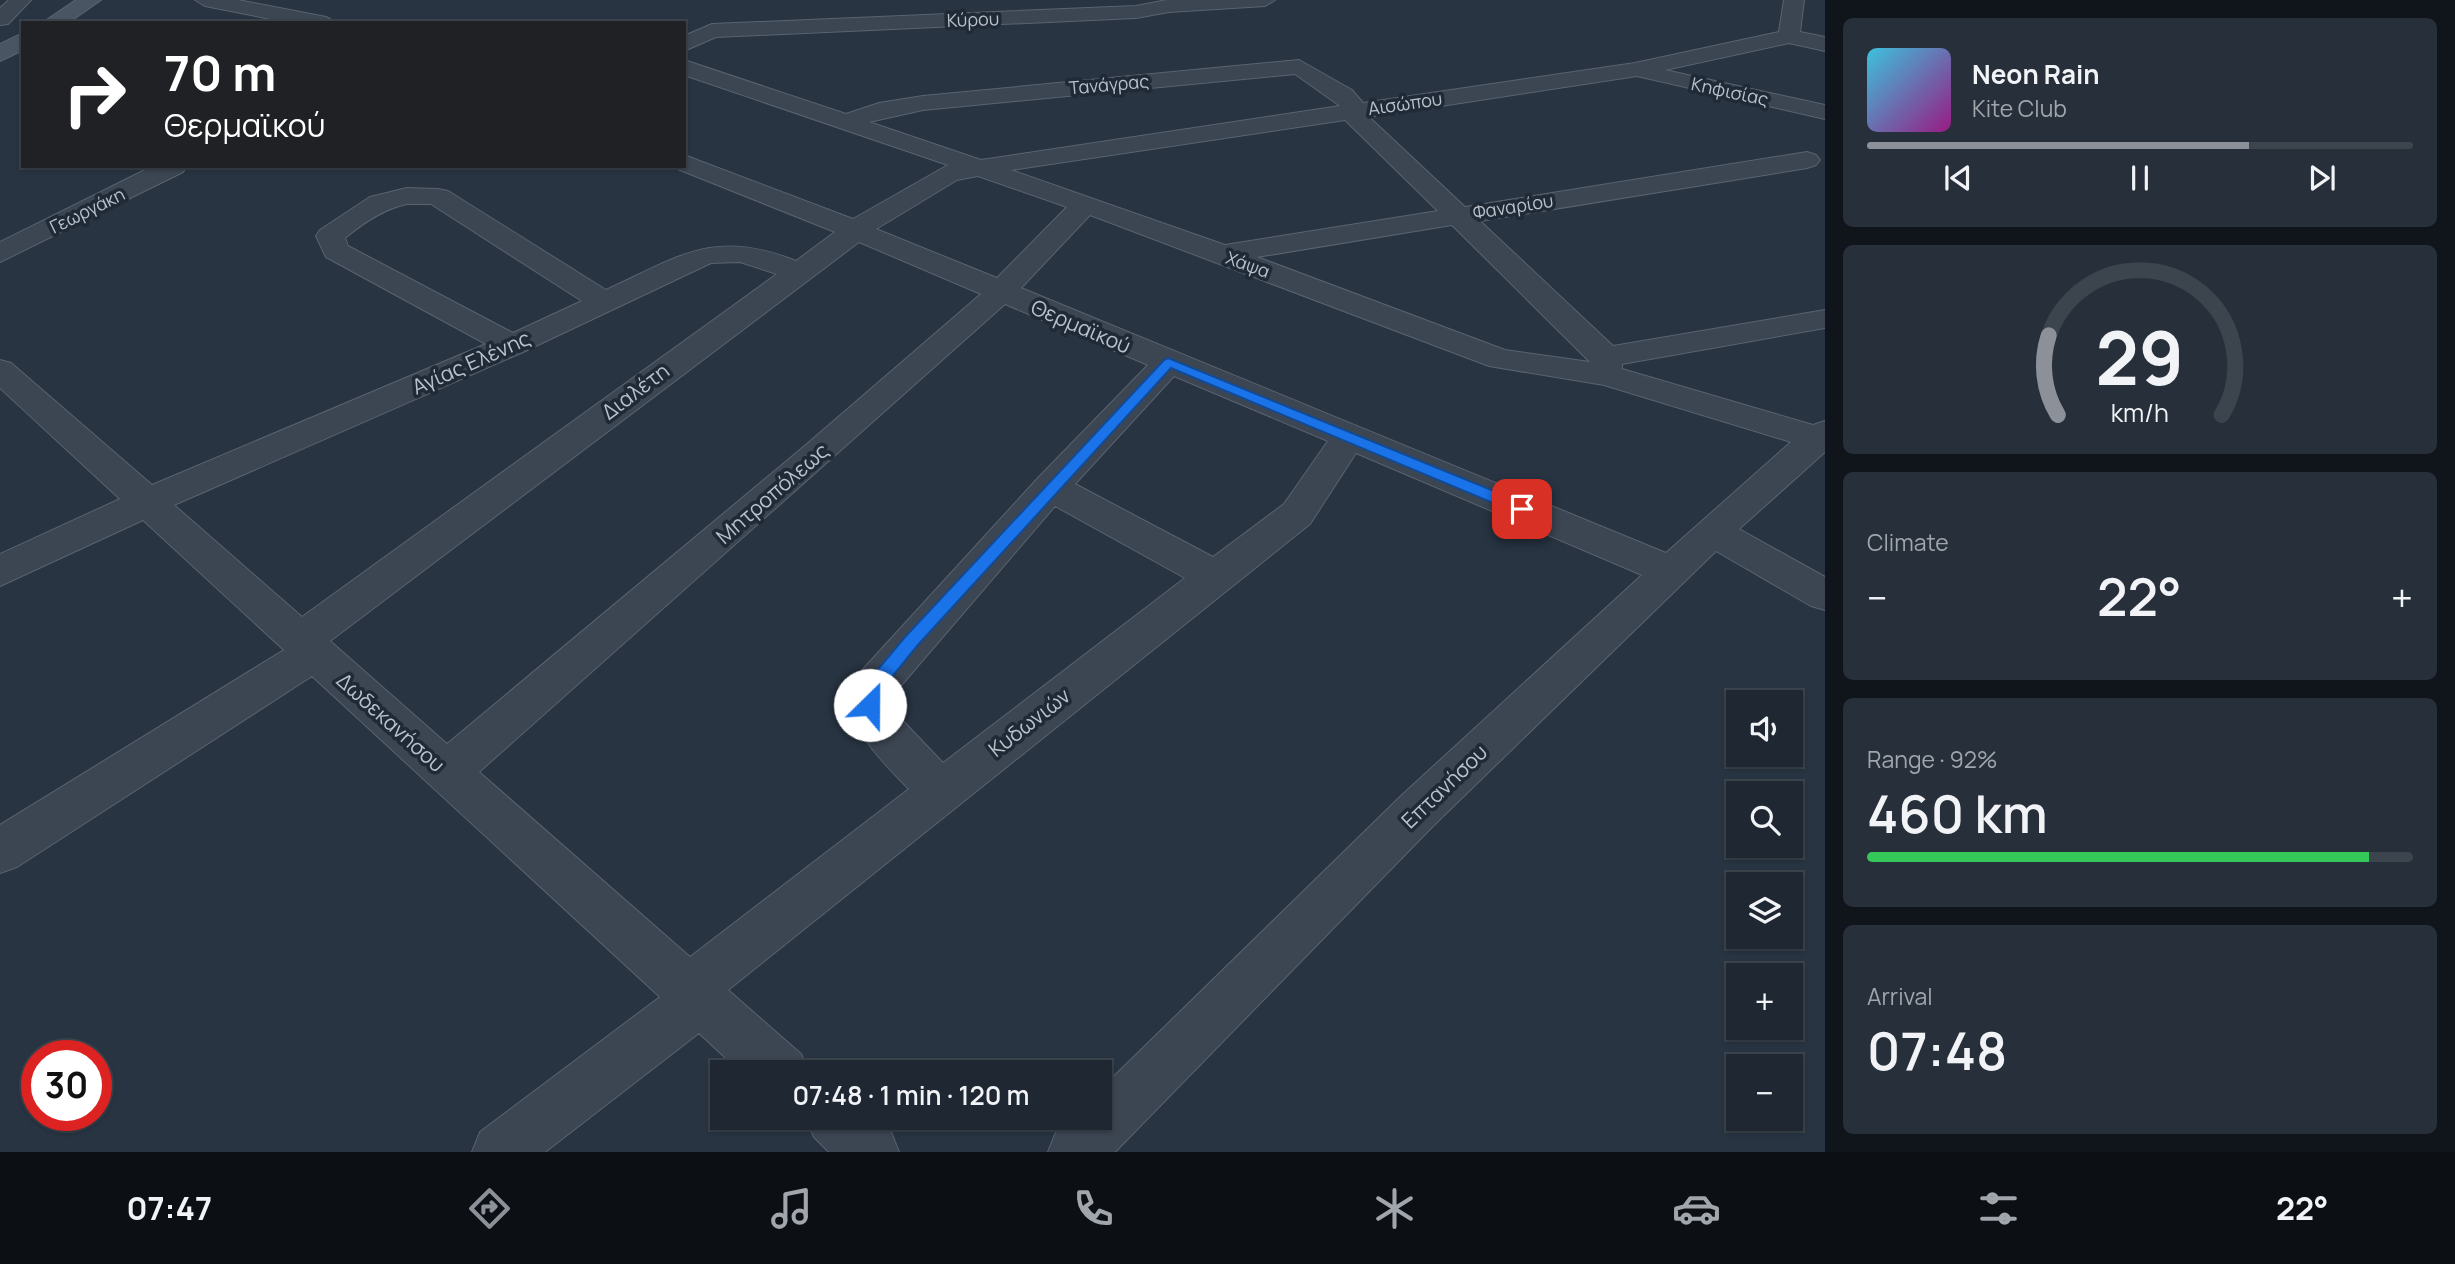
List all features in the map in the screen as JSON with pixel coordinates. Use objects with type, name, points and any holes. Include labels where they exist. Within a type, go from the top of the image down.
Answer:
[{"type":"main road","points":[[56,21],[91,0]]},
{"type":"main road","points":[[0,54],[21,41]]},
{"type":"street","points":[[0,19],[21,0]]},
{"type":"street","points":[[205,0],[315,21]]},
{"type":"street","name":"Κύρου","points":[[686,43],[712,31],[1136,12],[1173,3],[1265,0]]},
{"type":"street","points":[[1794,0],[1789,36],[1825,44]]},
{"type":"street","name":"Αισώπου","points":[[982,166],[1635,71],[1789,36]]},
{"type":"street","name":"Τανάγρας","points":[[849,121],[879,110],[923,103],[1298,67],[1344,95],[1353,111],[1606,366]]},
{"type":"street","name":"Χάψα","points":[[686,68],[1086,203],[1500,359],[1606,366],[1823,437]]},
{"type":"street","name":"Κηφισίας","points":[[1635,71],[1825,112]]},
{"type":"street","name":"Φαναρίου","points":[[1220,254],[1807,160]]},
{"type":"street","name":"Θερμαϊκού","points":[[686,164],[855,230],[1000,293],[1671,571]]},
{"type":"street","name":"Διαλέτη","points":[[0,851],[307,647],[855,230],[927,184],[956,171],[982,166]]},
{"type":"street","name":"Γεωργάκη","points":[[0,253],[170,168]]},
{"type":"street","points":[[512,345],[336,251],[330,236],[383,200],[412,193],[438,197],[604,300]]},
{"type":"street","name":"Μητροπόλεως","points":[[447,772],[819,453],[1000,293],[1086,203]]},
{"type":"street","name":"Αγίας Ελένης","points":[[0,571],[147,502],[512,345],[703,256],[727,250],[751,253],[797,272]]},
{"type":"street","points":[[1606,366],[1825,319]]},
{"type":"street","points":[[940,791],[877,722],[870,705],[870,691],[1051,487],[1168,363]]},
{"type":"street","name":"Δωδεκανήσου","points":[[0,370],[768,1060]]},
{"type":"street","name":"Κυδωνιών","points":[[500,1152],[940,791],[1297,514],[1349,437]]},
{"type":"street","name":"Επτανήσου","points":[[1076,1152],[1417,811],[1713,532],[1823,437]]},
{"type":"street","points":[[1051,487],[1215,576]]},
{"type":"street","points":[[1713,532],[1825,595]]},
{"type":"street","points":[[846,1130],[871,1152]]},
{"type":"route","points":[[870,705],[870,691],[911,641],[1168,363],[1522,509]]}]
